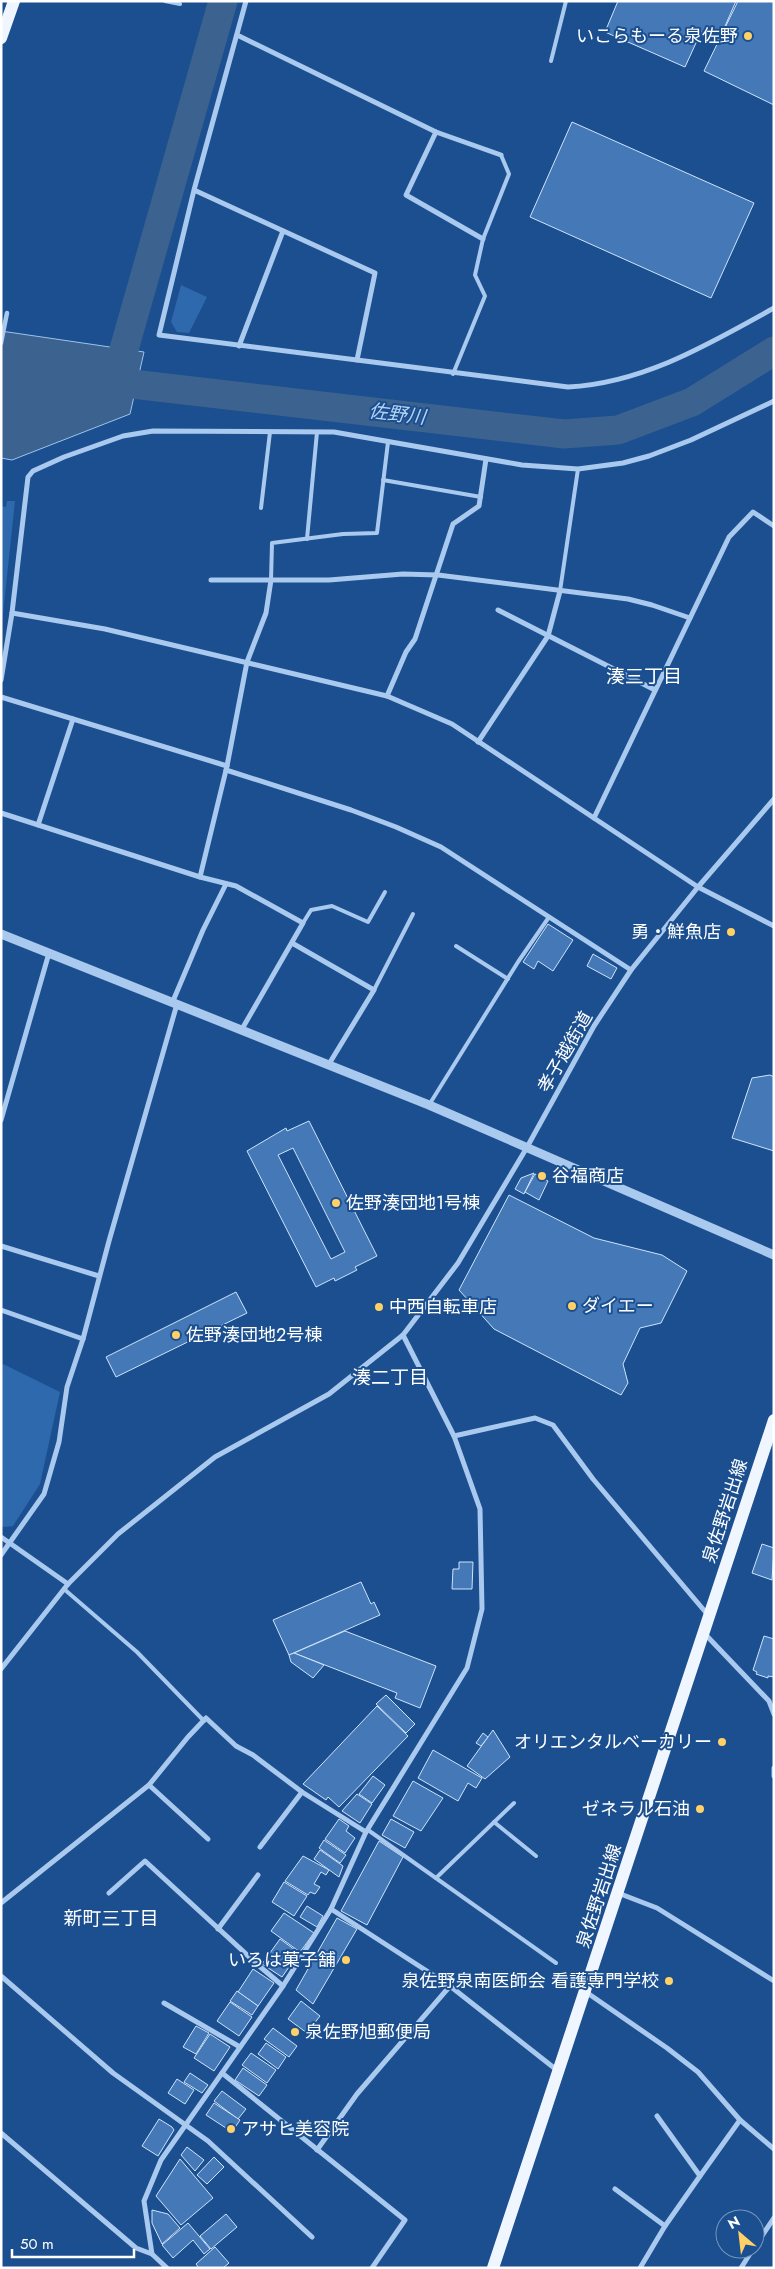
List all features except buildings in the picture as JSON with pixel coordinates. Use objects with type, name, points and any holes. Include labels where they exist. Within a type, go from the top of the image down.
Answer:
[{"type":"main road","points":[[1,38],[14,1]]},
{"type":"main road","name":"泉佐野岩出線","points":[[493,2268],[774,1420]]},
{"type":"street","points":[[246,1],[194,190],[159,335],[453,374],[568,387],[596,386],[660,367],[707,345],[774,308]]},
{"type":"street","points":[[237,35],[436,132],[501,155]]},
{"type":"street","points":[[436,132],[406,195],[483,239]]},
{"type":"street","points":[[194,190],[374,273],[357,360]]},
{"type":"street","points":[[239,346],[283,231]]},
{"type":"street","points":[[1,343],[7,313]]},
{"type":"street","points":[[1,680],[12,613],[28,477],[33,471],[64,457],[123,436],[154,431],[334,432],[522,465],[578,468],[623,463],[649,456],[691,440],[774,400]]},
{"type":"street","points":[[387,696],[406,652],[415,639],[454,524],[479,506],[486,459]]},
{"type":"street","points":[[594,818],[729,538],[741,522],[753,512],[774,526]]},
{"type":"street","points":[[211,580],[329,580],[403,574],[438,575],[628,599],[652,604],[690,618]]},
{"type":"street","points":[[200,877],[227,768],[247,662],[266,613],[271,580]]},
{"type":"street","points":[[478,742],[548,636],[560,591]]},
{"type":"street","points":[[498,610],[655,690]]},
{"type":"street","points":[[12,613],[105,629],[387,696],[452,724],[698,888],[774,926]]},
{"type":"street","points":[[1,696],[272,783],[351,810],[416,836],[441,847],[631,970]]},
{"type":"street","points":[[38,825],[73,719]]},
{"type":"street","name":"孝子越街道","points":[[1,1669],[66,1586],[118,1534],[215,1458],[329,1394],[402,1335],[458,1263],[526,1149],[594,1026],[631,970],[774,799]]},
{"type":"street","points":[[1,814],[200,877],[236,886],[304,923],[242,1030]]},
{"type":"street","points":[[1,1554],[44,1494],[59,1442],[67,1387],[83,1338],[175,1002],[203,930],[226,884]]},
{"type":"street","points":[[1,934],[429,1105],[526,1149],[774,1255]]},
{"type":"street","points":[[292,943],[374,990],[329,1064]]},
{"type":"street","points":[[1,1120],[49,952]]},
{"type":"street","points":[[1,1246],[99,1276]]},
{"type":"street","points":[[1,1310],[83,1338]]},
{"type":"street","points":[[152,2254],[144,2201],[161,2160],[283,1986],[331,1909],[367,1831],[467,1668],[482,1609],[480,1509],[454,1436],[402,1335]]},
{"type":"street","points":[[454,1436],[535,1418],[554,1425],[593,1479],[709,1616]]},
{"type":"street","points":[[1,1537],[66,1586]]},
{"type":"street","points":[[704,1633],[772,1699],[774,1714]]},
{"type":"street","points":[[1,1903],[149,1785],[206,1718],[236,1746],[253,1754],[302,1792],[367,1831]]},
{"type":"street","points":[[774,1768],[774,1776]]},
{"type":"street","points":[[149,1785],[208,1839]]},
{"type":"street","points":[[260,1847],[302,1792]]},
{"type":"street","points":[[109,1893],[145,1861],[283,1986]]},
{"type":"street","points":[[218,1928],[258,1875]]},
{"type":"street","points":[[617,1893],[657,1908],[774,1981]]},
{"type":"street","points":[[331,1909],[450,1986],[559,2072]]},
{"type":"street","points":[[1,1976],[113,2073],[184,2126],[208,2141],[312,2237]]},
{"type":"street","points":[[317,2150],[357,2094],[450,1986]]},
{"type":"street","points":[[586,1992],[667,2048],[698,2072],[740,2120],[774,2149]]},
{"type":"street","points":[[164,2003],[240,2046]]},
{"type":"street","points":[[222,2073],[405,2220],[372,2268]]},
{"type":"street","points":[[657,2116],[700,2176]]},
{"type":"street","points":[[640,2268],[665,2226],[740,2120]]},
{"type":"street","points":[[1,2133],[136,2248],[152,2254],[167,2268]]},
{"type":"street","points":[[615,2189],[665,2226]]},
{"type":"street","points":[[765,2231],[774,2218]]},
{"type":"lane","points":[[165,1],[180,4]]},
{"type":"lane","points":[[551,61],[566,1]]},
{"type":"lane","points":[[453,374],[484,296],[475,276],[483,239],[509,174],[501,155]]},
{"type":"lane","points":[[261,508],[270,432]]},
{"type":"lane","points":[[307,539],[317,432]]},
{"type":"lane","points":[[271,580],[272,543],[343,534],[377,533],[388,442]]},
{"type":"lane","points":[[560,591],[578,468]]},
{"type":"lane","points":[[383,480],[480,497]]},
{"type":"lane","points":[[304,923],[311,910],[332,906],[368,922],[385,892]]},
{"type":"lane","points":[[374,990],[413,914]]},
{"type":"lane","points":[[429,1105],[549,916]]},
{"type":"lane","points":[[456,946],[508,979]]},
{"type":"lane","points":[[66,1586],[137,1652],[204,1721]]},
{"type":"lane","points":[[436,1878],[514,1804]]},
{"type":"lane","points":[[494,1822],[536,1856]]},
{"type":"lane","points":[[367,1831],[556,1963]]},
{"type":"shaded area","points":[[181,285],[207,297],[189,333],[177,332],[171,322]]},
{"type":"shaded area","points":[[1,331],[144,352],[130,414],[12,460],[1,458]]},
{"type":"shaded area","points":[[7,501],[15,501],[1,633],[1,506],[6,507]]},
{"type":"shaded area","points":[[1,1363],[60,1392],[40,1484],[13,1526],[4,1527],[1,1525]]},
{"type":"waterway","points":[[115,381],[223,1]]},
{"type":"waterway","name":"佐野川","points":[[98,380],[564,434],[618,430],[692,402],[774,351]]},
{"type":"place","name":"いこらもーる泉佐野","points":[[748,36]]},
{"type":"place","name":"勇・鮮魚店","points":[[731,932]]},
{"type":"place","name":"谷福商店","points":[[542,1176]]},
{"type":"place","name":"佐野湊団地1号棟","points":[[336,1203]]},
{"type":"place","name":"ダイエー","points":[[572,1306]]},
{"type":"place","name":"中西自転車店","points":[[379,1307]]},
{"type":"place","name":"佐野湊団地2号棟","points":[[176,1335]]},
{"type":"place","name":"オリエンタルベーカリー","points":[[722,1742]]},
{"type":"place","name":"ゼネラル石油","points":[[700,1809]]},
{"type":"place","name":"いろは菓子舗","points":[[346,1960]]},
{"type":"place","name":"泉佐野泉南医師会 看護専門学校","points":[[669,1981]]},
{"type":"place","name":"泉佐野旭郵便局","points":[[295,2032]]},
{"type":"place","name":"アサヒ美容院","points":[[231,2129]]},
{"type":"district","name":"湊三丁目","points":[[644,676]]},
{"type":"district","name":"湊二丁目","points":[[390,1377]]},
{"type":"district","name":"新町三丁目","points":[[111,1918]]}]
